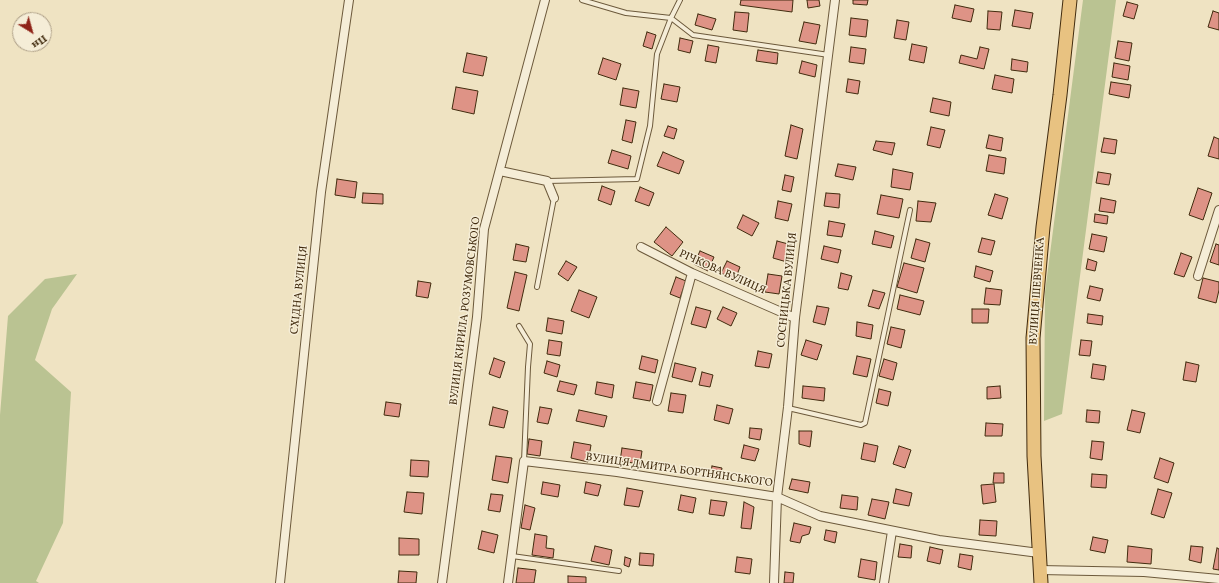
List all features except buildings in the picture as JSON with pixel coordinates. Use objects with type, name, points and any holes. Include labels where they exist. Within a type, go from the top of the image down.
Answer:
[{"type":"main road","name":"ВУЛИЦЯ ШЕВЧЕНКА","points":[[1041,583],[1034,456],[1033,338],[1043,227],[1060,95],[1070,0]]},
{"type":"street","name":"СХІДНА ВУЛИЦЯ","points":[[280,583],[321,192],[349,0]]},
{"type":"street","name":"ВУЛИЦЯ КИРИЛА РОЗУМОВСЬКОГО","points":[[442,583],[477,318],[484,229],[545,0]]},
{"type":"street","name":"СОСНИЦЬКА ВУЛИЦЯ","points":[[774,583],[778,497],[788,407],[795,318],[835,0]]},
{"type":"street","points":[[500,171],[547,180],[554,198]]},
{"type":"street","points":[[1198,276],[1219,210]]},
{"type":"street","name":"РІЧКОВА ВУЛИЦЯ","points":[[641,247],[692,273],[795,318]]},
{"type":"street","points":[[657,401],[692,273]]},
{"type":"street","points":[[508,583],[524,461]]},
{"type":"street","name":"ВУЛИЦЯ ДМИТРА БОРТНЯНСЬКОГО","points":[[524,461],[617,472],[778,497],[820,516],[939,540],[1039,553]]},
{"type":"street","points":[[884,583],[892,531]]},
{"type":"street","points":[[1040,570],[1144,572],[1219,579]]},
{"type":"lane","points":[[582,0],[626,13],[671,18],[693,35],[829,55]]},
{"type":"lane","points":[[547,180],[637,179],[650,126],[657,54],[671,18],[680,0]]},
{"type":"lane","points":[[537,287],[554,198]]},
{"type":"lane","points":[[788,407],[861,425],[864,423],[910,210]]},
{"type":"lane","points":[[519,326],[530,344],[524,461]]},
{"type":"lane","points":[[512,556],[619,571]]},
{"type":"green space","points":[[1083,0],[1116,0],[1062,414],[1044,421],[1045,292]]},
{"type":"green space","points":[[77,274],[52,309],[35,360],[71,392],[63,523],[36,581],[39,583],[0,583],[0,415],[8,316],[45,279]]}]
